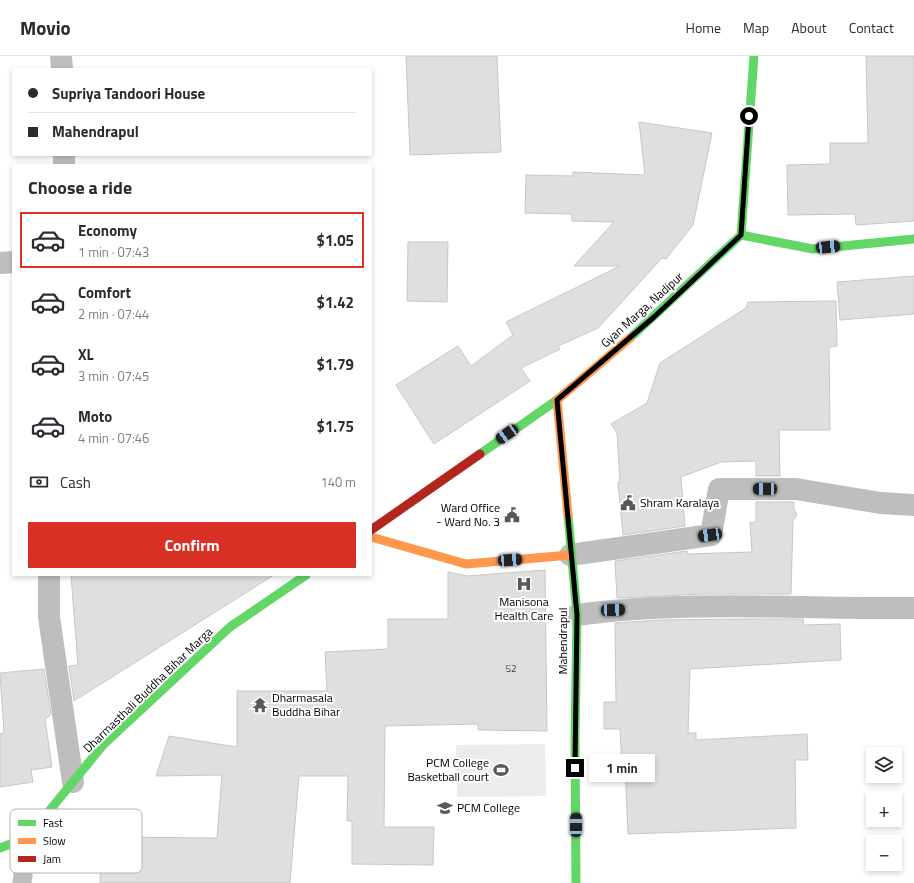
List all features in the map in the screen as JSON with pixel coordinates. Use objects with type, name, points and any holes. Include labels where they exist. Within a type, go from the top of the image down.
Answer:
[{"type":"main road","points":[[756,56],[741,235],[814,249],[914,239]]},
{"type":"main road","name":"Gyan Marga, Nadipur","points":[[557,400],[654,317],[741,235]]},
{"type":"main road","points":[[372,529],[557,400]]},
{"type":"main road","name":"Mahendrapul","points":[[557,400],[570,556],[577,615],[575,739],[576,883]]},
{"type":"main road","points":[[372,537],[466,564],[570,556]]},
{"type":"main road","name":"Dharmasthali Buddha Bihar Marga","points":[[50,809],[104,745],[230,628],[305,576]]},
{"type":"main road","name":"Dharmasthali Buddha Bihar Marga","points":[[0,848],[10,844]]},
{"type":"street","points":[[62,56],[62,68]]},
{"type":"street","points":[[0,263],[12,262]]},
{"type":"street","points":[[570,556],[710,535],[719,489],[796,489],[881,503],[914,504]]},
{"type":"street","points":[[49,576],[49,617],[73,782]]},
{"type":"street","points":[[577,615],[613,610],[714,607],[914,608]]},
{"type":"lane","points":[[22,883],[23,873]]},
{"type":"shaded area","name":"PCM College Basketball court","points":[[545,744],[546,796],[457,797],[456,745]]},
{"type":"building","points":[[406,56],[497,56],[501,152],[410,155]]},
{"type":"building","points":[[866,56],[914,56],[914,221],[856,225],[855,214],[788,215],[787,165],[830,164],[830,143],[868,143]]},
{"type":"building","points":[[639,122],[712,133],[693,225],[666,259],[662,258],[598,328],[558,346],[560,349],[521,368],[530,381],[434,444],[396,385],[458,346],[471,366],[513,335],[506,322],[620,266],[574,266],[614,222],[572,221],[572,214],[525,213],[526,175],[573,176],[573,172],[645,175]]},
{"type":"building","points":[[408,242],[448,242],[447,302],[407,301]]},
{"type":"building","points":[[914,276],[914,314],[840,320],[837,282]]},
{"type":"building","points":[[836,301],[837,346],[829,347],[830,430],[779,430],[780,476],[756,476],[756,461],[721,462],[681,477],[685,526],[623,535],[618,482],[620,481],[617,433],[611,424],[647,403],[660,363],[746,308],[748,302]]},
{"type":"building","points":[[756,502],[794,502],[794,509],[797,515],[793,521],[791,594],[702,594],[617,598],[615,561],[687,551],[688,554],[752,552],[750,523],[756,522]]},
{"type":"building","points":[[545,570],[547,731],[478,730],[478,724],[385,726],[384,827],[434,827],[433,865],[352,864],[352,821],[347,821],[348,776],[299,776],[290,883],[100,883],[100,873],[142,873],[142,837],[217,838],[222,775],[156,776],[169,736],[237,747],[237,691],[327,691],[325,652],[388,649],[388,619],[448,619],[448,572],[467,576]]},
{"type":"building","points":[[71,576],[272,576],[74,701],[69,666],[78,665]]},
{"type":"building","points":[[803,619],[804,625],[840,624],[841,660],[690,669],[688,733],[696,733],[696,740],[807,734],[808,760],[795,760],[796,828],[628,834],[625,765],[622,765],[620,729],[604,729],[604,702],[616,702],[615,623],[661,620]]},
{"type":"building","points":[[44,669],[51,715],[45,719],[52,767],[31,770],[33,782],[0,787],[0,734],[4,733],[0,673]]},
{"type":"traffic: fast","points":[[630,338],[741,235],[754,56]]},
{"type":"traffic: fast","points":[[741,235],[813,249],[914,239]]},
{"type":"traffic: fast","points":[[480,454],[557,400]]},
{"type":"traffic: fast","points":[[568,515],[577,615],[575,739],[576,883]]},
{"type":"traffic: fast","points":[[51,809],[103,745],[230,627],[305,576]]},
{"type":"traffic: fast","points":[[0,848],[10,844]]},
{"type":"traffic: slow","points":[[568,515],[557,400],[630,338]]},
{"type":"traffic: slow","points":[[372,537],[466,564],[570,555]]},
{"type":"traffic: jam","points":[[372,529],[480,454]]},
{"type":"place","name":"Shram Karalaya","points":[[628,503]]},
{"type":"place","name":"Ward Office - Ward No. 3","points":[[512,515]]},
{"type":"place","name":"Manisona Health Care","points":[[524,584]]},
{"type":"place","name":"Dharmasala Buddha Bihar","points":[[260,705]]},
{"type":"place","name":"PCM College Basketball court","points":[[501,770]]},
{"type":"place","name":"PCM College","points":[[445,808]]},
{"type":"route","points":[[575,768],[577,615],[570,556],[557,400],[654,317],[741,235],[749,116]]}]
